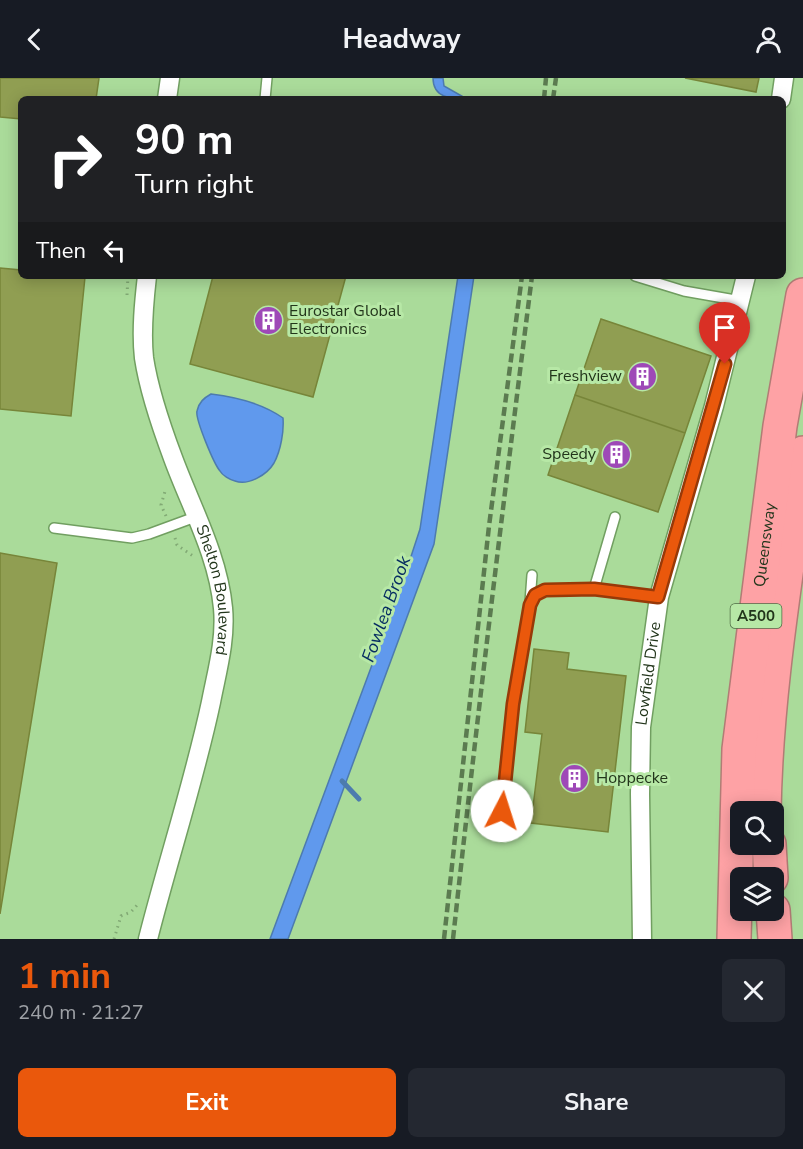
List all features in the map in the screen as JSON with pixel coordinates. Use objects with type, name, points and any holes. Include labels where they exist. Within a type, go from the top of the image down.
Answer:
[{"type":"highway","name":"Queensway","points":[[734,939],[740,749],[780,426],[803,295]]},
{"type":"highway","name":"Queensway","points":[[765,801],[764,764],[771,687],[803,453]]},
{"type":"highway","points":[[715,939],[726,787],[759,591]]},
{"type":"highway","points":[[761,939],[762,921]]},
{"type":"highway","points":[[774,921],[775,939]]},
{"type":"street","points":[[167,96],[170,78]]},
{"type":"street","points":[[781,96],[784,78]]},
{"type":"street","name":"Shelton Boulevard","points":[[147,279],[144,302],[144,357],[164,432],[216,568],[223,608],[223,645],[205,730],[148,939]]},
{"type":"street","name":"Lowfield Drive","points":[[642,939],[641,727],[658,597],[714,406],[745,279]]},
{"type":"lane","points":[[265,96],[267,78]]},
{"type":"lane","points":[[645,279],[684,291],[741,301]]},
{"type":"lane","points":[[54,528],[132,538],[198,516]]},
{"type":"lane","points":[[594,589],[615,517]]},
{"type":"lane","points":[[500,833],[513,704],[530,605],[532,575]]},
{"type":"lane","points":[[530,605],[535,595],[545,590],[594,589],[658,597]]},
{"type":"path","points":[[126,292],[128,279]]},
{"type":"path","points":[[177,545],[198,561]]},
{"type":"path","points":[[114,939],[121,916],[131,912],[142,899]]},
{"type":"water","points":[[433,78],[443,78],[444,86],[462,96],[444,96],[436,90]]},
{"type":"water","points":[[458,279],[474,279],[434,544],[288,939],[270,939],[401,587],[420,529]]},
{"type":"water","points":[[211,394],[266,408],[283,418],[282,440],[274,463],[257,478],[240,482],[226,477],[217,467],[197,416],[200,403]]},
{"type":"building","points":[[0,78],[99,78],[96,96],[18,96],[18,119],[0,117]]},
{"type":"building","points":[[685,78],[759,78],[756,92]]},
{"type":"building","points":[[0,268],[18,270],[18,279],[85,279],[71,416],[0,409]]},
{"type":"building","name":"Eurostar Global Electronics","points":[[212,279],[345,279],[313,397],[190,364]]},
{"type":"building","name":"Freshview","points":[[601,319],[711,356],[685,433],[575,395]]},
{"type":"building","name":"Speedy","points":[[575,395],[685,433],[658,512],[548,475]]},
{"type":"building","points":[[0,553],[57,563],[0,914]]},
{"type":"building","name":"Hoppecke","points":[[534,649],[569,653],[567,669],[626,676],[608,832],[531,823],[542,734],[525,732]]},
{"type":"waterway","points":[[342,781],[359,799]]},
{"type":"railway","points":[[544,96],[546,78]]},
{"type":"railway","points":[[553,96],[556,78]]},
{"type":"railway","points":[[444,939],[489,526],[522,279]]},
{"type":"railway","points":[[453,939],[532,279]]},
{"type":"place","name":"Eurostar Global Electronics","points":[[268,320]]},
{"type":"place","name":"Freshview","points":[[643,376]]},
{"type":"place","name":"Speedy","points":[[617,454]]},
{"type":"place","name":"Hoppecke","points":[[575,778]]},
{"type":"route","points":[[502,811],[513,704],[530,605],[535,595],[545,590],[594,589],[658,597],[725,364]]},
{"type":"water label","name":"Fowlea Brook","points":[[386,609]]}]
